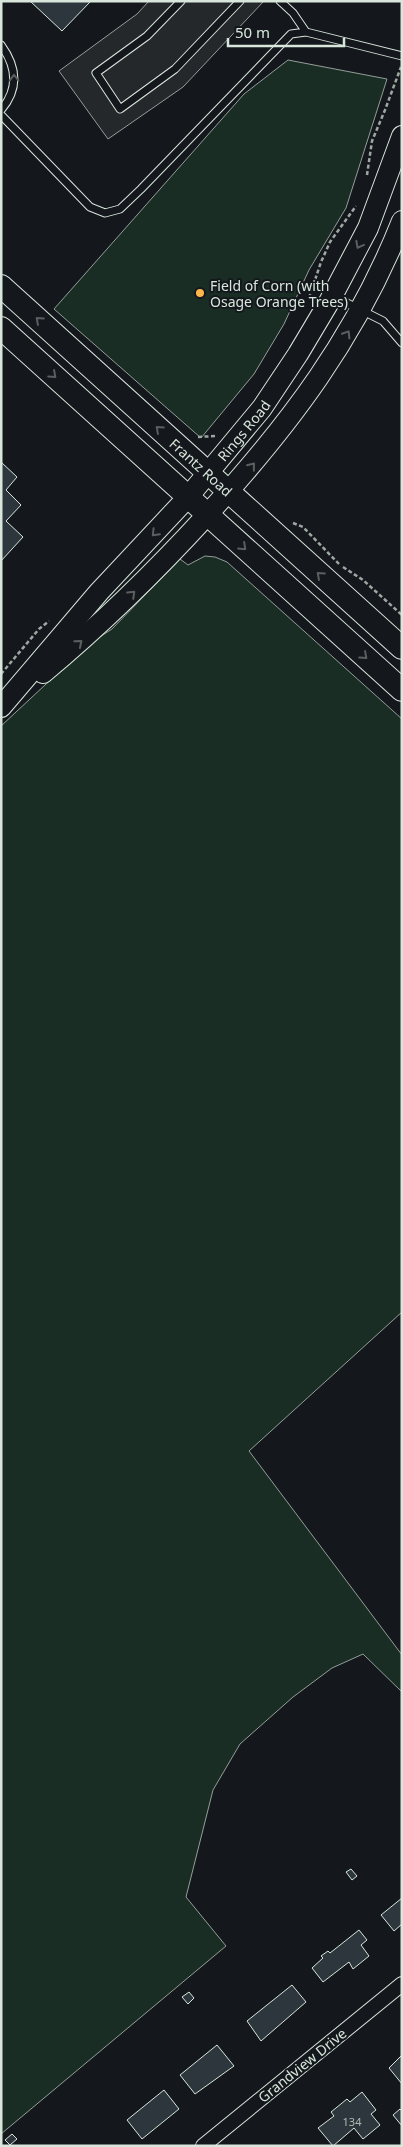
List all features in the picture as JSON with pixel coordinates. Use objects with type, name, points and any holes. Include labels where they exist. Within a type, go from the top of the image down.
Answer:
[{"type":"main road","name":"Rings Road","points":[[1,707],[99,592],[215,466],[267,400],[298,354],[332,296],[368,228],[402,136]]},
{"type":"main road","name":"Rings Road","points":[[1,707],[97,628],[145,581],[229,492],[288,421],[322,374],[362,310],[402,221]]},
{"type":"main road","name":"Frantz Road","points":[[1,286],[215,466],[229,492],[402,648]]},
{"type":"main road","points":[[1,328],[402,690]]},
{"type":"street","name":"Grandview Drive","points":[[203,2146],[402,1984]]},
{"type":"lane","points":[[181,1],[147,36],[96,72],[120,109],[175,69],[240,1]]},
{"type":"lane","points":[[280,1],[293,13],[306,32]]},
{"type":"lane","points":[[1,115],[90,206],[105,212],[120,209],[290,34],[306,32],[402,56]]},
{"type":"lane","points":[[1,45],[10,56],[14,71],[14,87],[9,101],[1,110]]},
{"type":"lane","points":[[332,296],[383,321],[402,343]]},
{"type":"path","points":[[366,179],[372,141],[402,63]]},
{"type":"path","points":[[309,299],[321,262],[330,242],[351,216],[358,202]]},
{"type":"path","points":[[215,466],[208,437],[215,436],[222,429]]},
{"type":"path","points":[[287,520],[303,527],[342,567],[363,580],[402,616]]},
{"type":"green space","points":[[288,60],[387,79],[346,208],[309,270],[284,324],[254,374],[201,438],[54,309],[244,94]]},
{"type":"green space","points":[[205,556],[215,557],[227,562],[402,719],[402,1312],[249,1451],[402,1655],[402,1692],[363,1654],[332,1668],[293,1697],[240,1744],[213,1790],[186,1897],[226,1946],[1,2134],[1,726],[89,644],[112,629],[180,559],[188,565]]},
{"type":"shaded area","points":[[149,1],[264,1],[183,87],[108,139],[59,71],[137,14]]},
{"type":"building","points":[[30,1],[91,1],[62,31]]},
{"type":"building","points":[[1,462],[17,477],[6,490],[21,505],[6,521],[23,537],[1,561]]},
{"type":"building","points":[[351,1869],[357,1876],[352,1880],[346,1872]]},
{"type":"building","points":[[402,1898],[402,1924],[394,1931],[381,1915]]},
{"type":"building","points":[[359,1930],[367,1940],[361,1945],[369,1956],[353,1969],[349,1962],[323,1982],[312,1968],[323,1958],[321,1956],[328,1951],[330,1953]]},
{"type":"building","points":[[292,1985],[306,2002],[261,2041],[247,2021]]},
{"type":"building","points":[[189,1992],[194,1998],[188,2004],[182,1997]]},
{"type":"building","points":[[217,2045],[234,2066],[195,2094],[180,2075]]},
{"type":"building","points":[[402,2055],[402,2084],[389,2068]]},
{"type":"building","points":[[164,2090],[179,2109],[142,2139],[127,2120]]},
{"type":"building","points":[[362,2092],[376,2110],[371,2114],[380,2125],[363,2139],[354,2128],[333,2146],[318,2128],[334,2116],[331,2112],[347,2099],[350,2102]]},
{"type":"building","points":[[400,2109],[402,2111],[402,2126],[393,2115]]},
{"type":"building","points":[[12,2134],[17,2139],[10,2145],[5,2140]]},
{"type":"place","name":"Field of Corn (with Osage Orange Trees)","points":[[200,293]]}]
